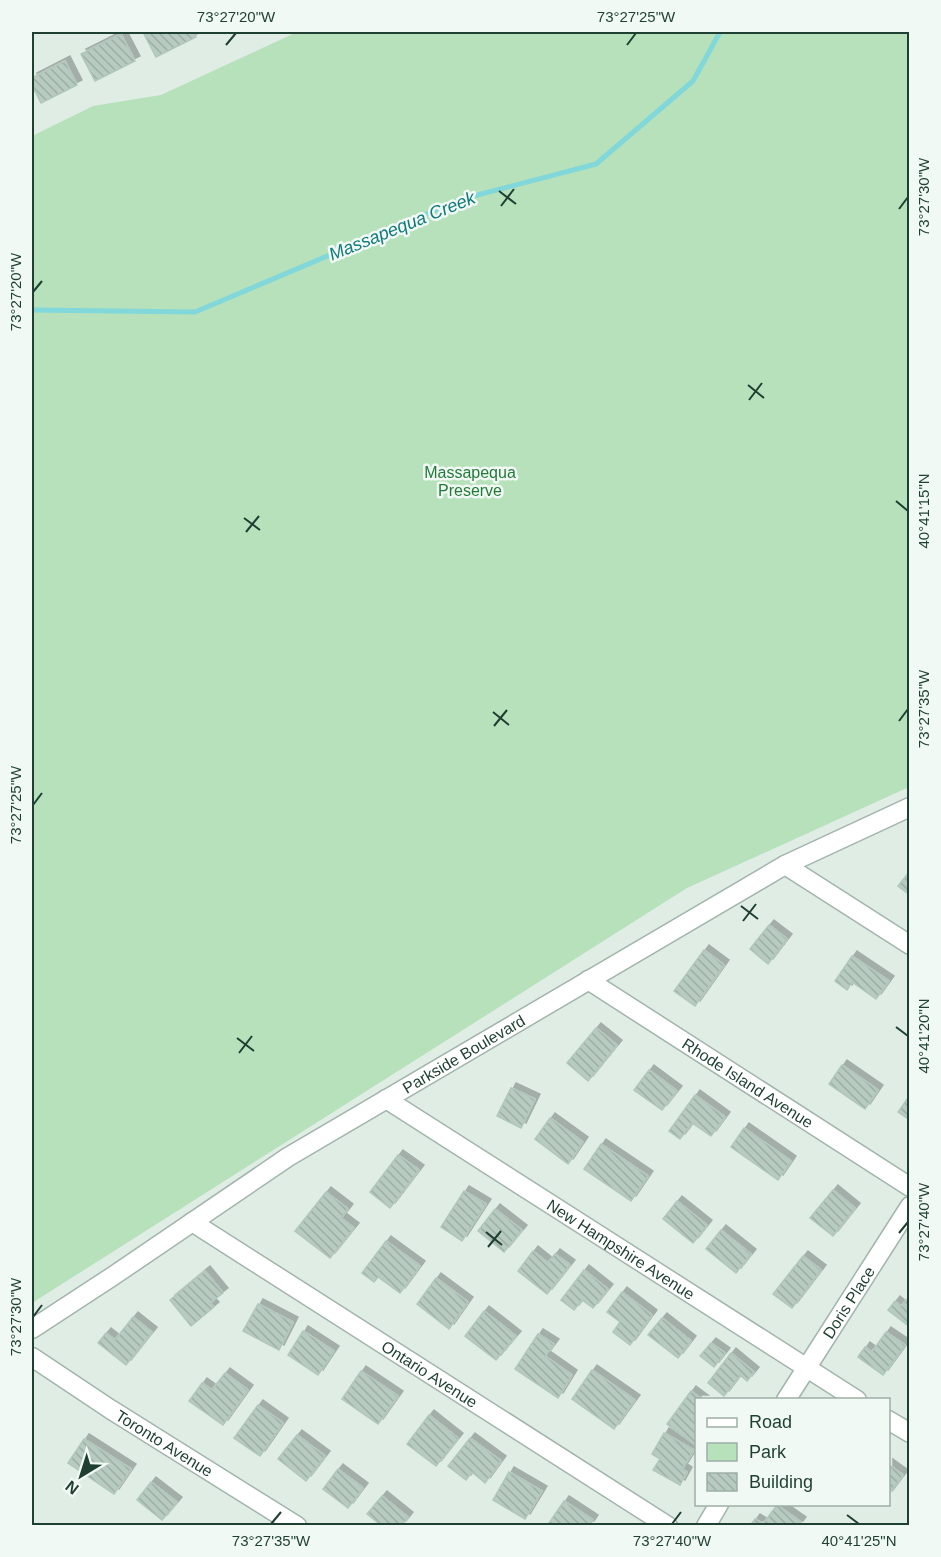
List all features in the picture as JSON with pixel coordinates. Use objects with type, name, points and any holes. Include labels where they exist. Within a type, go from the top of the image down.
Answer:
[{"type":"street","name":"Parkside Boulevard","points":[[32,1329],[288,1157],[785,865],[909,807]]},
{"type":"street","points":[[785,865],[909,945]]},
{"type":"street","name":"Rhode Island Avenue","points":[[588,980],[909,1186]]},
{"type":"street","name":"New Hampshire Avenue","points":[[386,1100],[854,1398]]},
{"type":"street","name":"Doris Place","points":[[787,1398],[909,1206]]},
{"type":"street","name":"Ontario Avenue","points":[[192,1222],[668,1526]]},
{"type":"street","name":"Toronto Avenue","points":[[32,1357],[110,1409],[297,1526]]},
{"type":"street","points":[[890,1421],[909,1433]]},
{"type":"street","points":[[706,1526],[718,1506]]},
{"type":"green space","name":"Massapequa Preserve","points":[[297,32],[909,32],[909,787],[687,888],[32,1303],[32,136],[93,106],[161,95]]},
{"type":"building","points":[[143,32],[194,32],[196,37],[156,57]]},
{"type":"building","points":[[121,34],[135,61],[95,81],[81,54]]},
{"type":"building","points":[[65,61],[77,85],[41,103],[32,85],[32,78]]},
{"type":"building","points":[[910,871],[910,895],[898,886]]},
{"type":"building","points":[[769,925],[787,939],[768,964],[750,949]]},
{"type":"building","points":[[704,950],[724,965],[695,1006],[674,991]]},
{"type":"building","points":[[852,956],[889,981],[876,999],[852,982],[847,990],[835,981]]},
{"type":"building","points":[[596,1028],[617,1045],[588,1081],[567,1063]]},
{"type":"building","points":[[842,1065],[878,1090],[865,1109],[829,1084]]},
{"type":"building","points":[[649,1070],[677,1091],[662,1110],[634,1090]]},
{"type":"building","points":[[511,1088],[535,1099],[521,1128],[497,1116]]},
{"type":"building","points":[[695,1095],[725,1117],[711,1136],[692,1123],[680,1139],[669,1131]]},
{"type":"building","points":[[908,1098],[910,1100],[910,1120],[898,1112]]},
{"type":"building","points":[[550,1118],[583,1142],[568,1164],[535,1139]]},
{"type":"building","points":[[744,1128],[791,1161],[778,1180],[731,1147]]},
{"type":"building","points":[[601,1144],[648,1176],[631,1201],[584,1169]]},
{"type":"building","points":[[398,1155],[419,1170],[390,1208],[370,1192]]},
{"type":"building","points":[[833,1190],[855,1208],[833,1236],[810,1218]]},
{"type":"building","points":[[464,1191],[486,1204],[462,1241],[441,1227]]},
{"type":"building","points":[[326,1192],[348,1209],[341,1218],[354,1228],[330,1258],[295,1231]]},
{"type":"building","points":[[677,1201],[707,1225],[693,1243],[663,1219]]},
{"type":"building","points":[[495,1209],[522,1230],[504,1252],[478,1231]]},
{"type":"building","points":[[721,1230],[751,1254],[736,1273],[706,1249]]},
{"type":"building","points":[[386,1241],[420,1266],[400,1293],[378,1277],[374,1282],[362,1273]]},
{"type":"building","points":[[533,1251],[548,1263],[555,1254],[570,1265],[547,1294],[518,1271]]},
{"type":"building","points":[[803,1256],[821,1270],[792,1308],[773,1294]]},
{"type":"building","points":[[584,1270],[608,1289],[593,1308],[582,1300],[574,1310],[561,1300]]},
{"type":"building","points":[[205,1271],[223,1293],[210,1303],[214,1307],[191,1326],[170,1300]]},
{"type":"building","points":[[436,1278],[468,1302],[449,1329],[417,1304]]},
{"type":"building","points":[[622,1292],[652,1315],[630,1345],[613,1332],[620,1322],[607,1312]]},
{"type":"building","points":[[910,1296],[910,1327],[888,1310],[895,1301],[901,1306]]},
{"type":"building","points":[[258,1304],[293,1322],[279,1350],[243,1331]]},
{"type":"building","points":[[484,1311],[516,1336],[496,1360],[465,1336]]},
{"type":"building","points":[[133,1317],[152,1332],[126,1365],[98,1343],[106,1333],[115,1340]]},
{"type":"building","points":[[662,1318],[691,1341],[678,1358],[648,1335]]},
{"type":"building","points":[[303,1331],[334,1351],[318,1375],[288,1355]]},
{"type":"building","points":[[886,1332],[905,1345],[883,1375],[858,1357],[865,1347],[872,1352]]},
{"type":"building","points":[[538,1334],[554,1344],[545,1356],[572,1375],[558,1398],[515,1369]]},
{"type":"building","points":[[711,1343],[725,1353],[714,1367],[700,1356]]},
{"type":"building","points":[[731,1353],[754,1372],[747,1381],[740,1375],[724,1396],[708,1383]]},
{"type":"building","points":[[592,1370],[635,1400],[614,1429],[572,1399]]},
{"type":"building","points":[[361,1371],[398,1396],[378,1424],[342,1399]]},
{"type":"building","points":[[225,1373],[248,1390],[223,1425],[189,1401],[202,1383],[212,1390]]},
{"type":"building","points":[[691,1391],[700,1398],[695,1398],[695,1444],[667,1424]]},
{"type":"building","points":[[258,1405],[283,1423],[260,1456],[234,1438]]},
{"type":"building","points":[[429,1415],[458,1438],[436,1466],[407,1444]]},
{"type":"building","points":[[664,1433],[694,1450],[682,1469],[687,1472],[680,1485],[653,1470],[660,1459],[652,1454]]},
{"type":"building","points":[[297,1435],[325,1456],[306,1481],[278,1459]]},
{"type":"building","points":[[470,1438],[501,1461],[485,1483],[472,1472],[466,1480],[448,1466]]},
{"type":"building","points":[[84,1439],[131,1469],[114,1494],[68,1463]]},
{"type":"building","points":[[890,1465],[903,1475],[890,1492]]},
{"type":"building","points":[[338,1469],[363,1488],[348,1508],[323,1489]]},
{"type":"building","points":[[509,1472],[542,1491],[525,1519],[493,1500]]},
{"type":"building","points":[[151,1482],[177,1502],[162,1520],[137,1500]]},
{"type":"building","points":[[382,1496],[408,1517],[401,1526],[382,1526],[367,1514]]},
{"type":"building","points":[[564,1501],[593,1520],[589,1526],[547,1526]]},
{"type":"building","points":[[776,1506],[801,1522],[798,1526],[750,1526],[755,1519],[763,1524]]},
{"type":"waterway","name":"Massapequa Creek","points":[[32,310],[195,312],[462,199],[596,164],[693,81],[720,32]]}]
